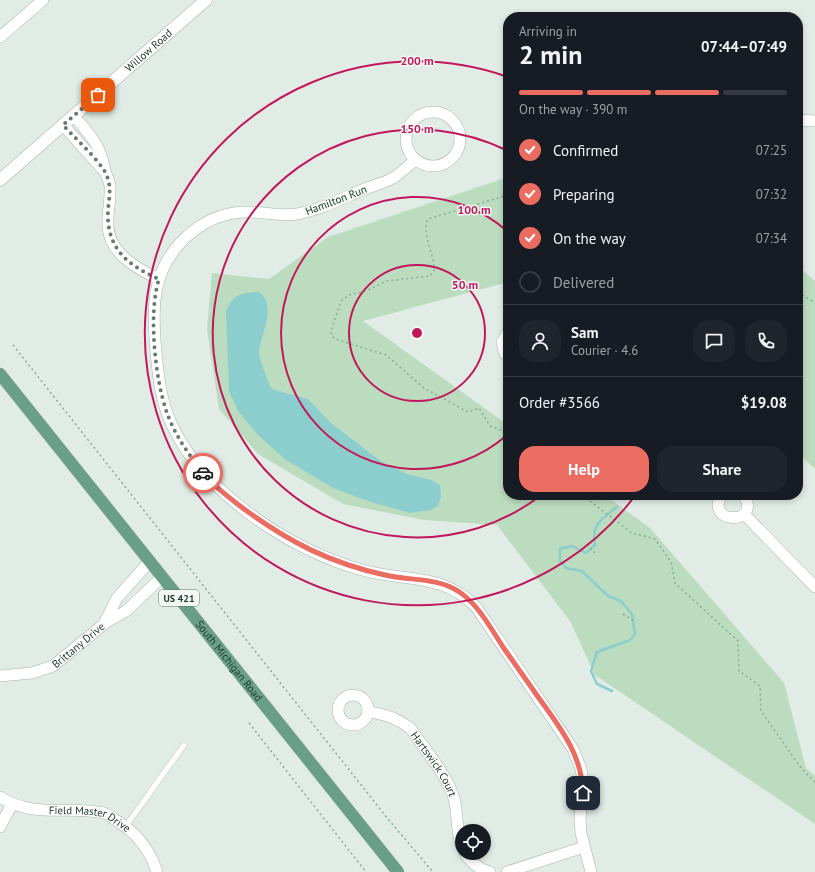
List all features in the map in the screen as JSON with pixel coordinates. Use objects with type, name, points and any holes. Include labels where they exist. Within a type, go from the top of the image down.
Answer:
[{"type":"main road","name":"South Michigan Road","points":[[0,374],[398,872]]},
{"type":"street","points":[[0,37],[43,0]]},
{"type":"street","name":"Willow Road","points":[[0,180],[206,0]]},
{"type":"street","points":[[435,112],[451,119],[456,126],[459,135],[459,144],[456,153],[450,160],[442,164],[432,166],[415,160],[406,146],[408,129],[412,122],[423,115],[435,112]]},
{"type":"street","points":[[74,116],[98,146],[110,185],[108,228],[113,241],[121,254],[131,264],[159,279]]},
{"type":"street","points":[[803,120],[815,121]]},
{"type":"street","points":[[63,125],[106,173]]},
{"type":"street","name":"Hamilton Run","points":[[415,160],[392,178],[312,211],[295,215],[243,212],[207,221],[185,238],[170,255],[155,291],[154,316],[161,393],[167,414],[192,459],[207,477],[225,494],[267,526],[303,548],[361,570],[387,576],[434,581],[447,585],[466,597],[484,618],[573,749],[581,770],[583,781],[580,820],[584,847],[591,872]]},
{"type":"street","points":[[720,500],[718,507],[723,514],[731,518],[736,518],[744,514],[748,505],[746,500]]},
{"type":"street","points":[[744,514],[815,587]]},
{"type":"street","name":"Brittany Drive","points":[[0,676],[32,673],[53,666],[104,624],[117,598],[150,561]]},
{"type":"street","points":[[104,624],[126,611],[162,577]]},
{"type":"street","name":"Hartswick Court","points":[[368,712],[384,714],[402,722],[411,729],[448,784],[456,806],[457,824]]},
{"type":"street","name":"Field Master Drive","points":[[0,796],[12,804],[40,811],[73,810],[105,813],[132,830],[152,856],[157,872]]},
{"type":"street","points":[[0,827],[12,804]]},
{"type":"street","points":[[507,872],[584,847]]},
{"type":"street","points":[[470,860],[490,872]]},
{"type":"lane","points":[[126,826],[184,745]]},
{"type":"path","points":[[503,196],[428,219],[425,225],[434,263],[434,271],[430,276],[387,281],[366,291],[349,295],[341,301],[331,335],[335,339],[386,356],[424,388],[468,412],[479,408],[490,426],[503,431]]},
{"type":"path","points":[[803,295],[815,303]]},
{"type":"path","points":[[13,345],[388,819],[433,872]]},
{"type":"path","points":[[589,500],[632,533],[655,539],[671,562],[675,583],[738,641],[739,670],[760,686],[761,711],[801,768],[815,782]]},
{"type":"path","points":[[587,544],[597,555]]},
{"type":"path","points":[[623,614],[636,622]]},
{"type":"path","points":[[248,723],[366,872]]},
{"type":"green space","points":[[503,179],[503,283],[363,321],[503,421],[503,500],[612,500],[650,528],[784,683],[806,768],[815,776],[815,824],[595,675],[570,621],[497,525],[424,520],[343,504],[258,454],[219,409],[207,329],[212,273],[269,279],[328,237]]},
{"type":"green space","points":[[803,270],[815,281],[815,469],[803,458]]},
{"type":"water","points":[[258,292],[264,297],[268,311],[259,355],[272,389],[308,399],[331,423],[379,460],[407,474],[431,480],[440,485],[441,497],[438,506],[431,510],[410,513],[371,502],[333,488],[286,460],[258,435],[238,411],[229,391],[226,311],[234,298],[246,293]]},
{"type":"waterway","points":[[612,691],[597,684],[591,671],[597,652],[630,640],[635,634],[632,614],[621,601],[608,596],[582,571],[566,568],[560,561],[560,549],[572,546],[586,553],[595,545],[594,538],[596,527],[602,519],[617,507]]},
{"type":"way so far","points":[[98,95],[63,125],[89,152],[106,173],[110,185],[108,228],[113,241],[121,254],[131,264],[143,272],[159,279],[155,291],[154,316],[156,356],[161,393],[167,414],[178,436],[192,459],[203,473]]},
{"type":"route","points":[[203,473],[225,494],[267,526],[303,548],[333,561],[361,570],[387,576],[434,581],[447,585],[466,597],[484,618],[566,737],[573,749],[581,770],[583,793]]}]
